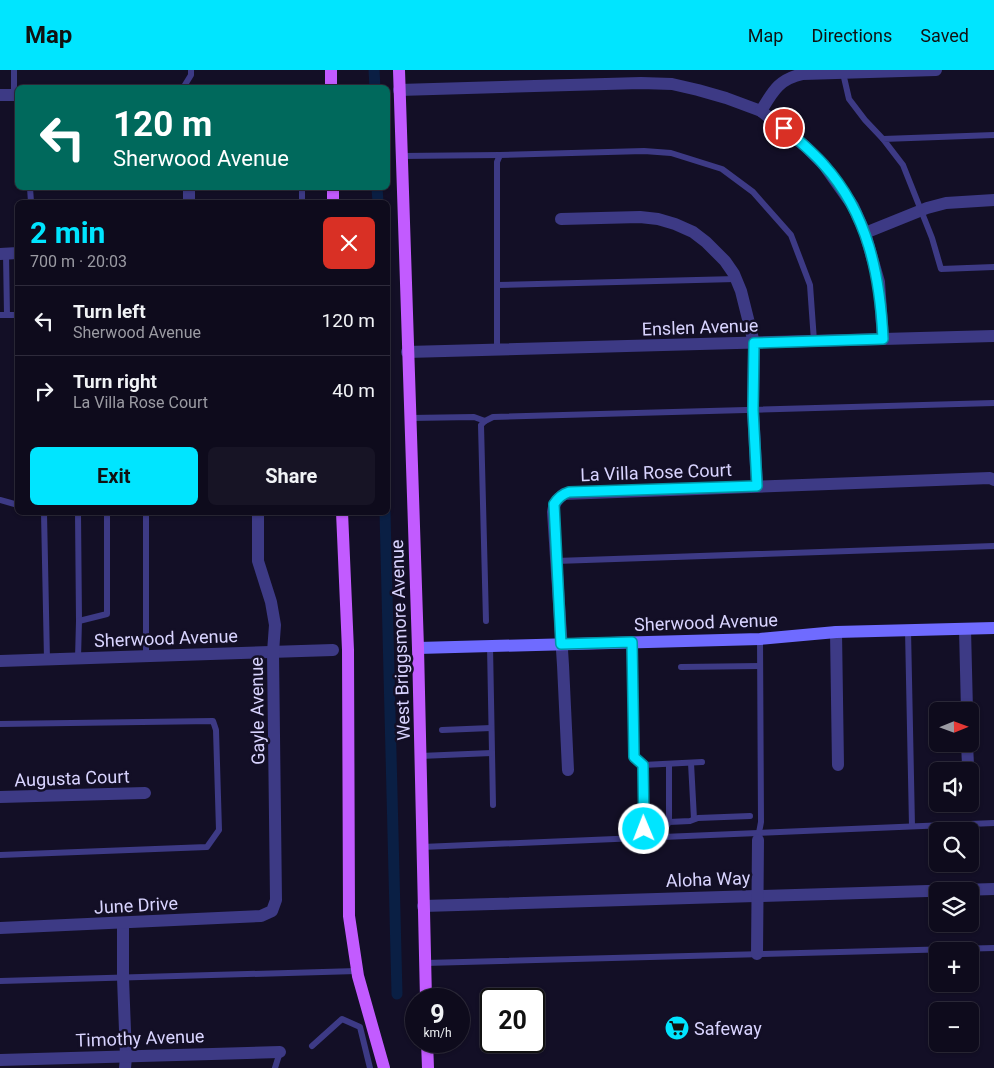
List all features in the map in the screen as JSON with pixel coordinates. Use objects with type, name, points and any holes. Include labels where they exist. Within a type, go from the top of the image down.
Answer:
[{"type":"main road","points":[[331,70],[331,85]]},
{"type":"main road","name":"West Briggsmore Avenue","points":[[399,70],[418,648],[426,988]]},
{"type":"main road","points":[[342,515],[348,650],[349,916],[357,971],[384,1068]]},
{"type":"main road","points":[[427,1053],[428,1068]]},
{"type":"street","points":[[761,111],[781,82],[803,74],[936,70]]},
{"type":"street","points":[[399,90],[641,83],[672,84],[726,98],[761,111],[798,140],[824,165],[853,206],[865,233],[878,282],[883,339]]},
{"type":"street","points":[[0,95],[15,95]]},
{"type":"street","points":[[865,233],[920,211],[946,203],[994,200]]},
{"type":"street","points":[[561,219],[640,217],[675,224],[693,232],[725,261],[736,279],[744,298],[754,343],[753,410],[757,486]]},
{"type":"street","name":"Enslen Avenue","points":[[407,352],[994,336]]},
{"type":"street","name":"La Villa Rose Court","points":[[568,770],[556,561],[554,504],[558,498],[564,494],[757,486],[994,480]]},
{"type":"street","name":"Gayle Avenue","points":[[258,515],[258,562],[271,602],[275,625],[273,652],[276,900],[272,911]]},
{"type":"street","name":"Sherwood Avenue","points":[[418,648],[760,639],[836,632],[994,628]]},
{"type":"street","points":[[965,629],[967,702]]},
{"type":"street","points":[[836,632],[838,765]]},
{"type":"street","name":"Sherwood Avenue","points":[[0,661],[333,650]]},
{"type":"street","name":"Augusta Court","points":[[0,797],[145,793]]},
{"type":"street","points":[[757,954],[758,837]]},
{"type":"street","name":"Aloha Way","points":[[423,906],[994,889]]},
{"type":"street","name":"June Drive","points":[[0,928],[261,916],[272,911]]},
{"type":"street","points":[[123,923],[126,1062]]},
{"type":"street","name":"Timothy Avenue","points":[[0,1060],[126,1062],[280,1052]]},
{"type":"lane","points":[[14,70],[15,85]]},
{"type":"lane","points":[[185,85],[191,75],[191,70]]},
{"type":"lane","points":[[843,73],[849,99],[903,165],[932,238],[941,269],[994,267]]},
{"type":"lane","points":[[883,139],[994,136]]},
{"type":"lane","points":[[401,156],[644,150],[672,153],[722,170],[754,192],[791,235],[810,285],[814,341]]},
{"type":"lane","points":[[497,350],[497,162],[500,155]]},
{"type":"lane","points":[[4,315],[8,254]]},
{"type":"lane","points":[[498,285],[736,279]]},
{"type":"lane","points":[[486,621],[481,425],[493,417],[994,403]]},
{"type":"lane","points":[[410,418],[474,417],[485,421]]},
{"type":"lane","points":[[0,500],[15,504]]},
{"type":"lane","points":[[42,515],[47,660]]},
{"type":"lane","points":[[78,515],[78,658]]},
{"type":"lane","points":[[79,622],[107,614],[107,515]]},
{"type":"lane","points":[[146,515],[146,656]]},
{"type":"lane","points":[[556,561],[994,546]]},
{"type":"lane","points":[[908,630],[912,826]]},
{"type":"lane","points":[[758,837],[761,822],[760,639]]},
{"type":"lane","points":[[632,642],[634,757],[643,765],[702,762]]},
{"type":"lane","points":[[490,646],[493,805]]},
{"type":"lane","points":[[681,667],[760,666]]},
{"type":"lane","points":[[0,724],[213,721],[216,730],[219,830],[207,847],[0,855]]},
{"type":"lane","points":[[442,730],[492,728]]},
{"type":"lane","points":[[420,756],[492,753]]},
{"type":"lane","points":[[691,763],[694,820]]},
{"type":"lane","points":[[643,765],[644,829],[665,828],[669,822],[670,764]]},
{"type":"lane","points":[[669,822],[698,818],[750,816]]},
{"type":"lane","points":[[422,847],[758,837],[912,826],[994,823]]},
{"type":"lane","points":[[425,963],[994,948]]},
{"type":"lane","points":[[0,981],[357,971]]},
{"type":"lane","points":[[312,1046],[342,1019],[360,1027],[370,1068]]},
{"type":"lane","points":[[274,1068],[280,1052]]},
{"type":"waterway","points":[[374,70],[375,85]]},
{"type":"waterway","points":[[377,190],[378,200]]},
{"type":"waterway","points":[[385,515],[397,994]]},
{"type":"place","name":"Safeway","points":[[677,1028]]},
{"type":"route","points":[[644,829],[643,765],[634,757],[632,642],[561,644],[554,504],[558,498],[569,492],[757,486],[753,410],[754,343],[883,339],[882,308],[878,282],[865,233],[853,206],[824,165],[806,146],[784,128]]}]
